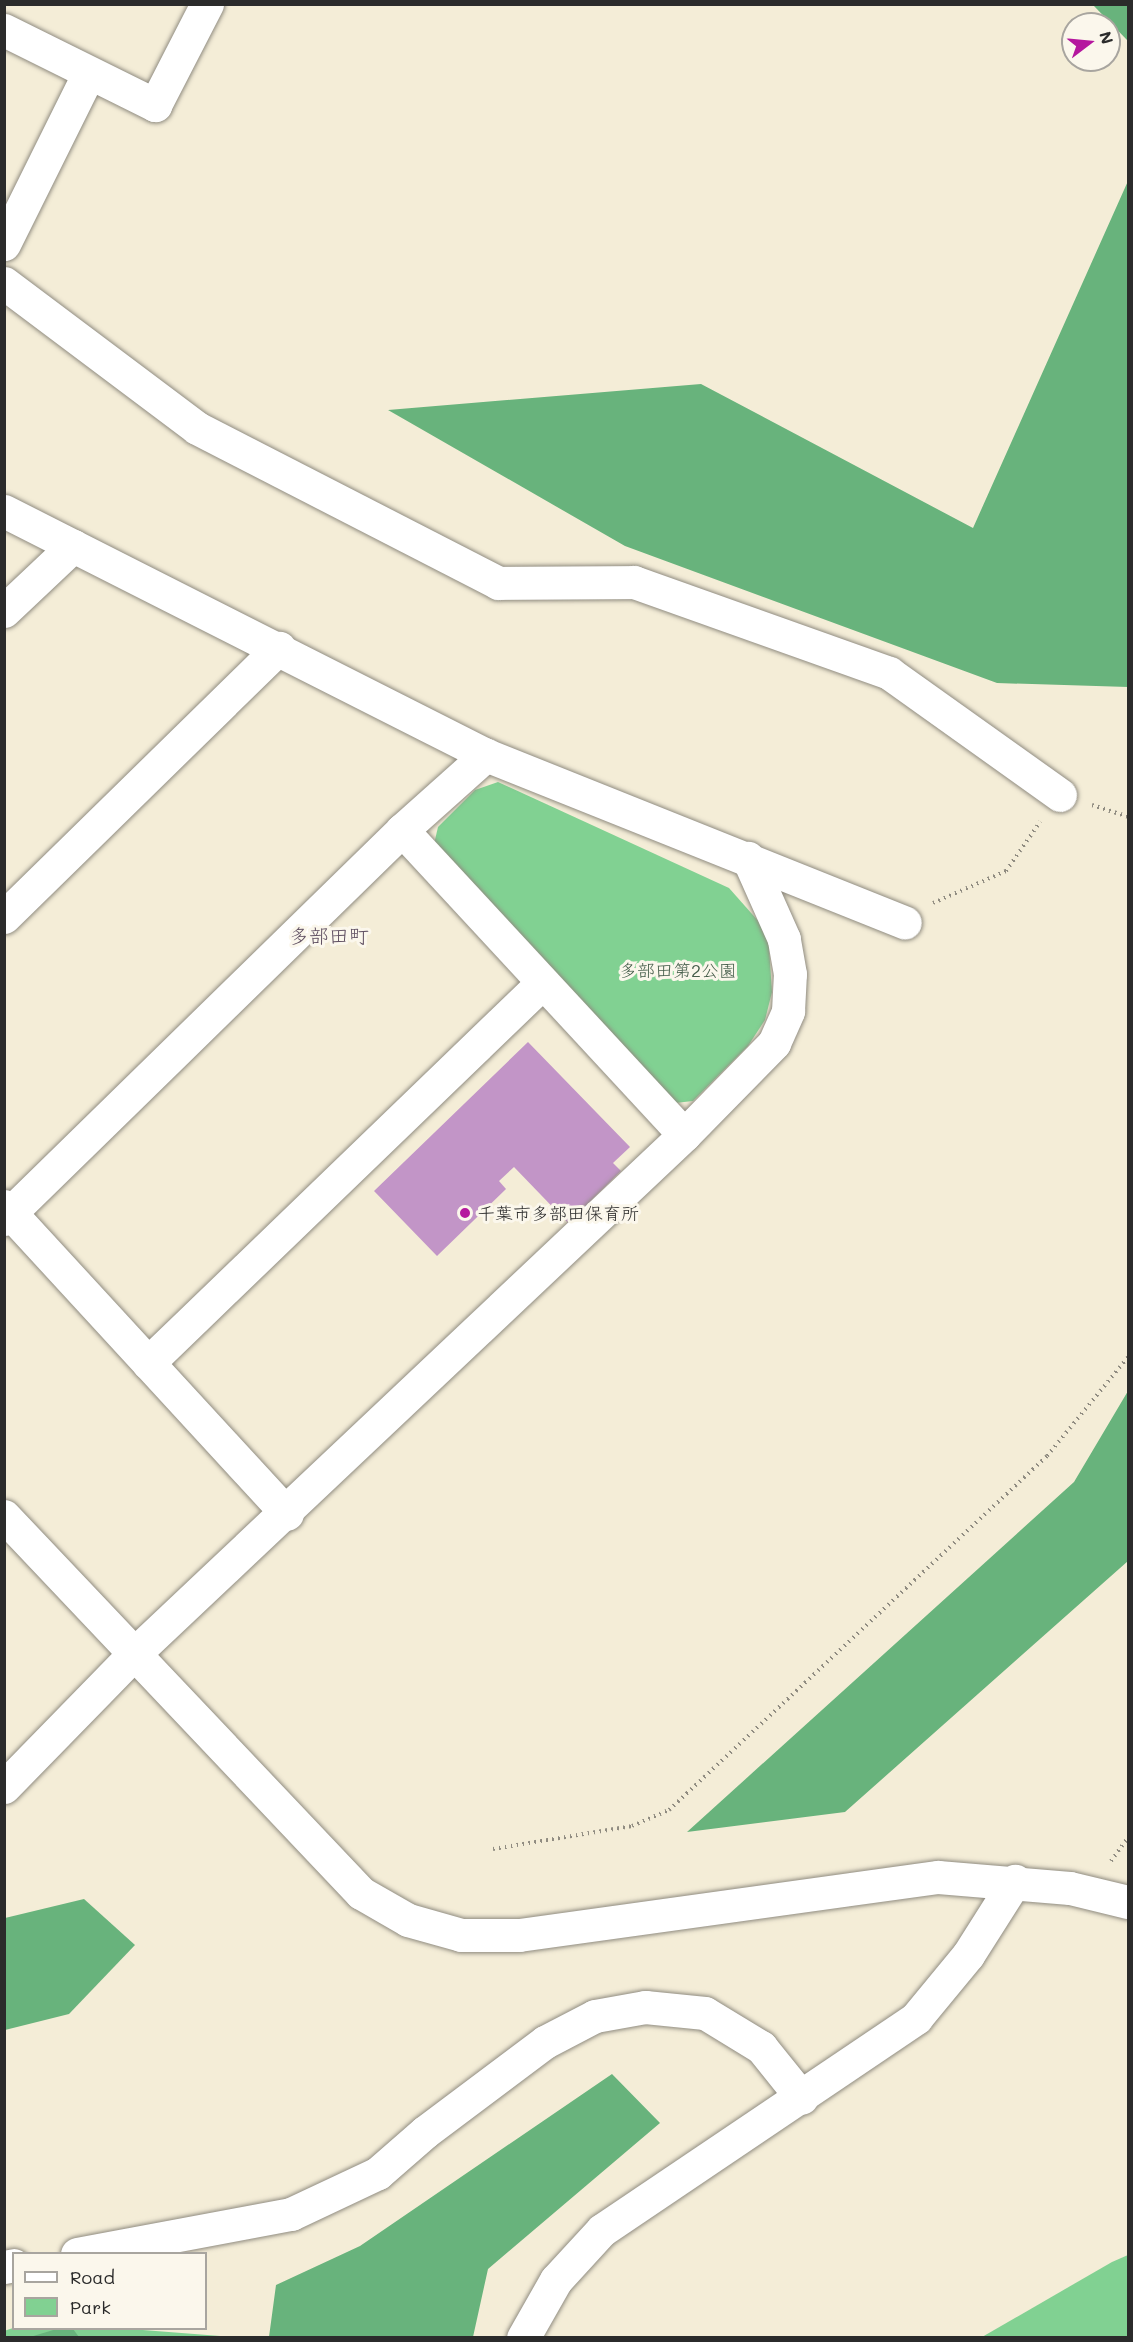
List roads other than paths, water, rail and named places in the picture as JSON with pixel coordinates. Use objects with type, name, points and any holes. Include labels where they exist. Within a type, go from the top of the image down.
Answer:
[{"type":"street","points":[[4,30],[155,105],[207,4]]},
{"type":"street","points":[[4,244],[89,73]]},
{"type":"street","points":[[4,283],[197,428],[498,583],[634,582],[889,674],[1060,795]]},
{"type":"street","points":[[4,511],[279,648],[486,755],[906,923]]},
{"type":"street","points":[[4,611],[73,546]]},
{"type":"street","points":[[4,917],[279,648]]},
{"type":"street","points":[[287,1514],[7,1213],[402,831],[486,755]]},
{"type":"street","points":[[402,831],[684,1135]]},
{"type":"street","points":[[4,1787],[133,1655],[287,1514],[684,1135],[774,1043],[788,1011],[790,974],[784,939],[748,858]]},
{"type":"street","points":[[148,1363],[542,983]]},
{"type":"street","points":[[4,1516],[133,1655],[361,1893],[408,1920],[461,1935],[519,1935],[938,1877],[1015,1881],[1070,1887],[1128,1902]]},
{"type":"street","points":[[523,2337],[556,2280],[602,2230],[802,2098],[916,2018],[968,1955],[1015,1881]]},
{"type":"street","points":[[83,2252],[291,2214],[378,2173],[424,2132],[545,2042],[595,2016],[645,2007],[705,2013],[761,2047],[802,2098]]},
{"type":"place","name":"千葉市多部田保育所","points":[[465,1213]]},
{"type":"district","name":"多部田町","points":[[329,935]]},
{"type":"park label","name":"多部田第2公園","points":[[678,970]]}]
